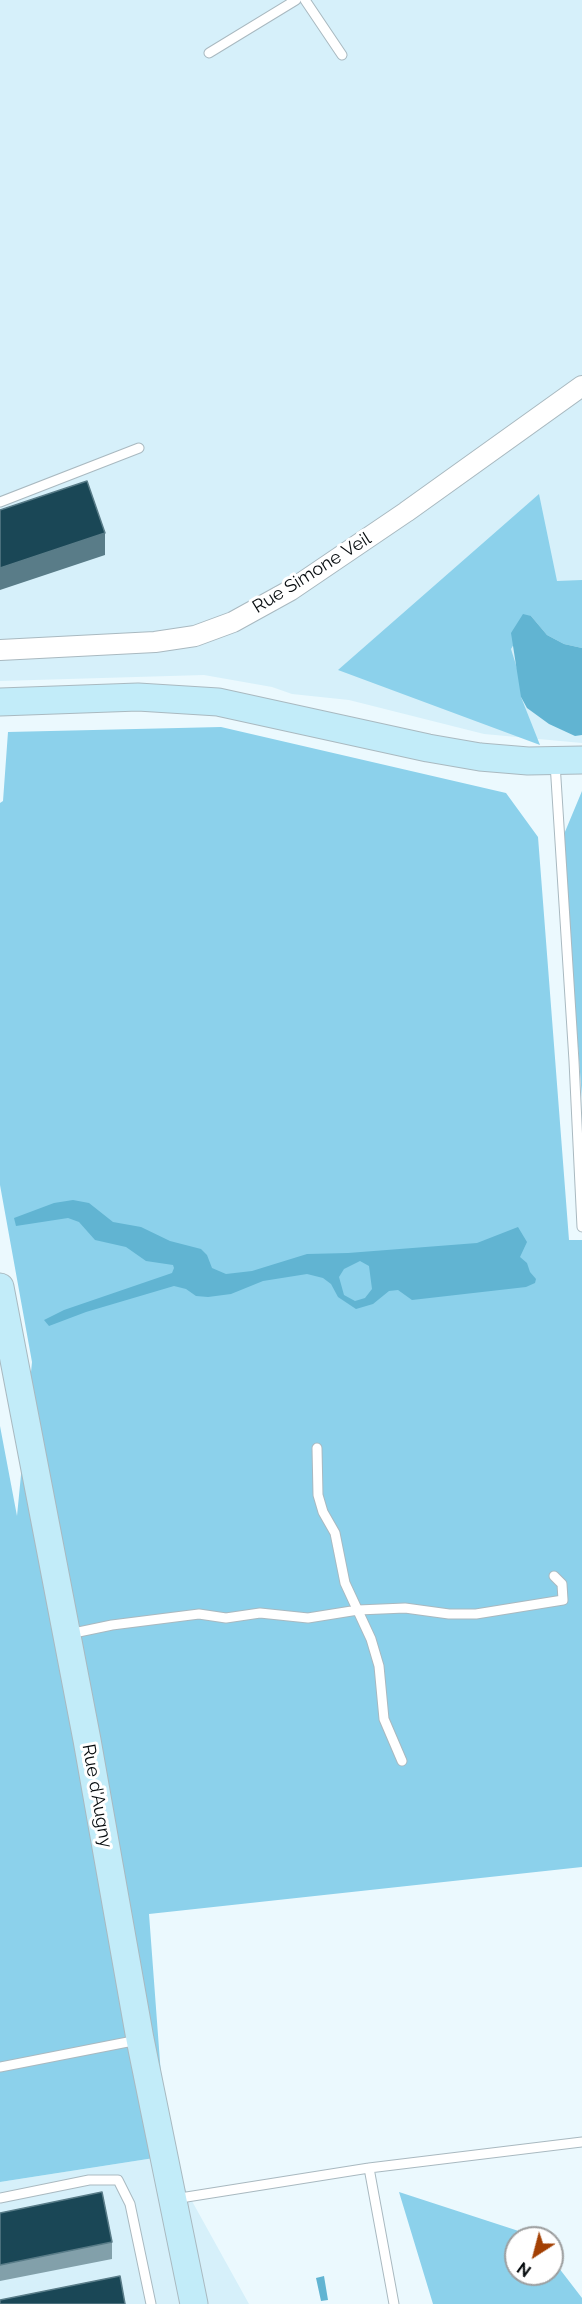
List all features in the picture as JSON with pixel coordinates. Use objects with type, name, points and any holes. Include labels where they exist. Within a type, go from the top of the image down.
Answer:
[{"type":"main road","points":[[0,702],[138,697],[218,702],[428,748],[480,756],[555,761],[582,760]]},
{"type":"main road","points":[[0,718],[29,701]]},
{"type":"main road","name":"Rue d'Augny","points":[[0,1287],[67,1634],[140,2039],[194,2304]]},
{"type":"street","name":"Rue Simone Veil","points":[[0,650],[155,642],[195,636],[234,622],[291,590],[330,564],[582,386]]},
{"type":"lane","points":[[209,53],[296,0]]},
{"type":"lane","points":[[305,0],[342,55]]},
{"type":"lane","points":[[0,502],[138,448]]},
{"type":"lane","points":[[555,761],[582,1227]]},
{"type":"lane","points":[[317,1448],[318,1495],[323,1512],[335,1533],[345,1582],[379,1666],[384,1719],[402,1761]]},
{"type":"lane","points":[[67,1634],[199,1614],[226,1618],[260,1613],[308,1617],[358,1610],[405,1608],[449,1614],[476,1614],[563,1600],[562,1584],[554,1576]]},
{"type":"lane","points":[[0,2067],[140,2039]]},
{"type":"lane","points":[[171,2199],[369,2168],[582,2142]]},
{"type":"lane","points":[[369,2168],[394,2304]]},
{"type":"lane","points":[[0,2198],[89,2180],[118,2180],[130,2204],[151,2304]]},
{"type":"shaded area","points":[[0,0],[582,0],[582,743],[484,734],[349,700],[292,694],[272,687],[204,675],[0,681]]},
{"type":"shaded area","points":[[539,494],[557,581],[582,580],[582,648],[564,644],[547,635],[531,616],[511,649],[521,681],[521,697],[540,745],[338,670]]},
{"type":"shaded area","points":[[523,614],[531,616],[547,635],[564,644],[582,648],[582,735],[575,736],[549,724],[527,708],[521,697],[511,633]]},
{"type":"shaded area","points":[[221,727],[506,793],[538,837],[569,1240],[582,1240],[582,1867],[149,1914],[167,2156],[0,2182],[0,1426],[17,1516],[32,1362],[0,1185],[0,803],[3,801],[8,732]]},
{"type":"shaded area","points":[[582,791],[582,1098],[562,839]]},
{"type":"shaded area","points":[[73,1200],[89,1203],[113,1222],[141,1227],[170,1241],[201,1249],[207,1255],[212,1268],[226,1274],[252,1271],[307,1254],[477,1243],[518,1227],[527,1242],[520,1257],[527,1263],[536,1279],[535,1283],[526,1287],[412,1300],[398,1290],[389,1291],[373,1304],[356,1309],[338,1297],[331,1284],[323,1278],[307,1274],[263,1281],[231,1294],[208,1297],[196,1296],[186,1289],[174,1286],[86,1312],[49,1326],[44,1320],[64,1310],[172,1273],[174,1268],[173,1265],[146,1261],[126,1247],[95,1240],[79,1222],[68,1218],[16,1226],[14,1218],[54,1203]],"holes":[[[360,1261],[369,1266],[372,1289],[365,1298],[355,1301],[344,1295],[339,1277],[344,1269]]]},
{"type":"shaded area","points":[[167,2156],[249,2304],[0,2304],[0,2182]]},
{"type":"shaded area","points":[[399,2192],[504,2226],[504,2286],[564,2286],[564,2275],[582,2298],[582,2304],[433,2304]]},
{"type":"shaded area","points":[[324,2276],[328,2300],[321,2301],[316,2278]]},
{"type":"building","points":[[87,481],[105,533],[0,568],[0,510]]},
{"type":"building","points":[[102,2192],[112,2242],[0,2265],[0,2213]]},
{"type":"building","points":[[120,2276],[125,2304],[0,2304],[0,2300]]}]
